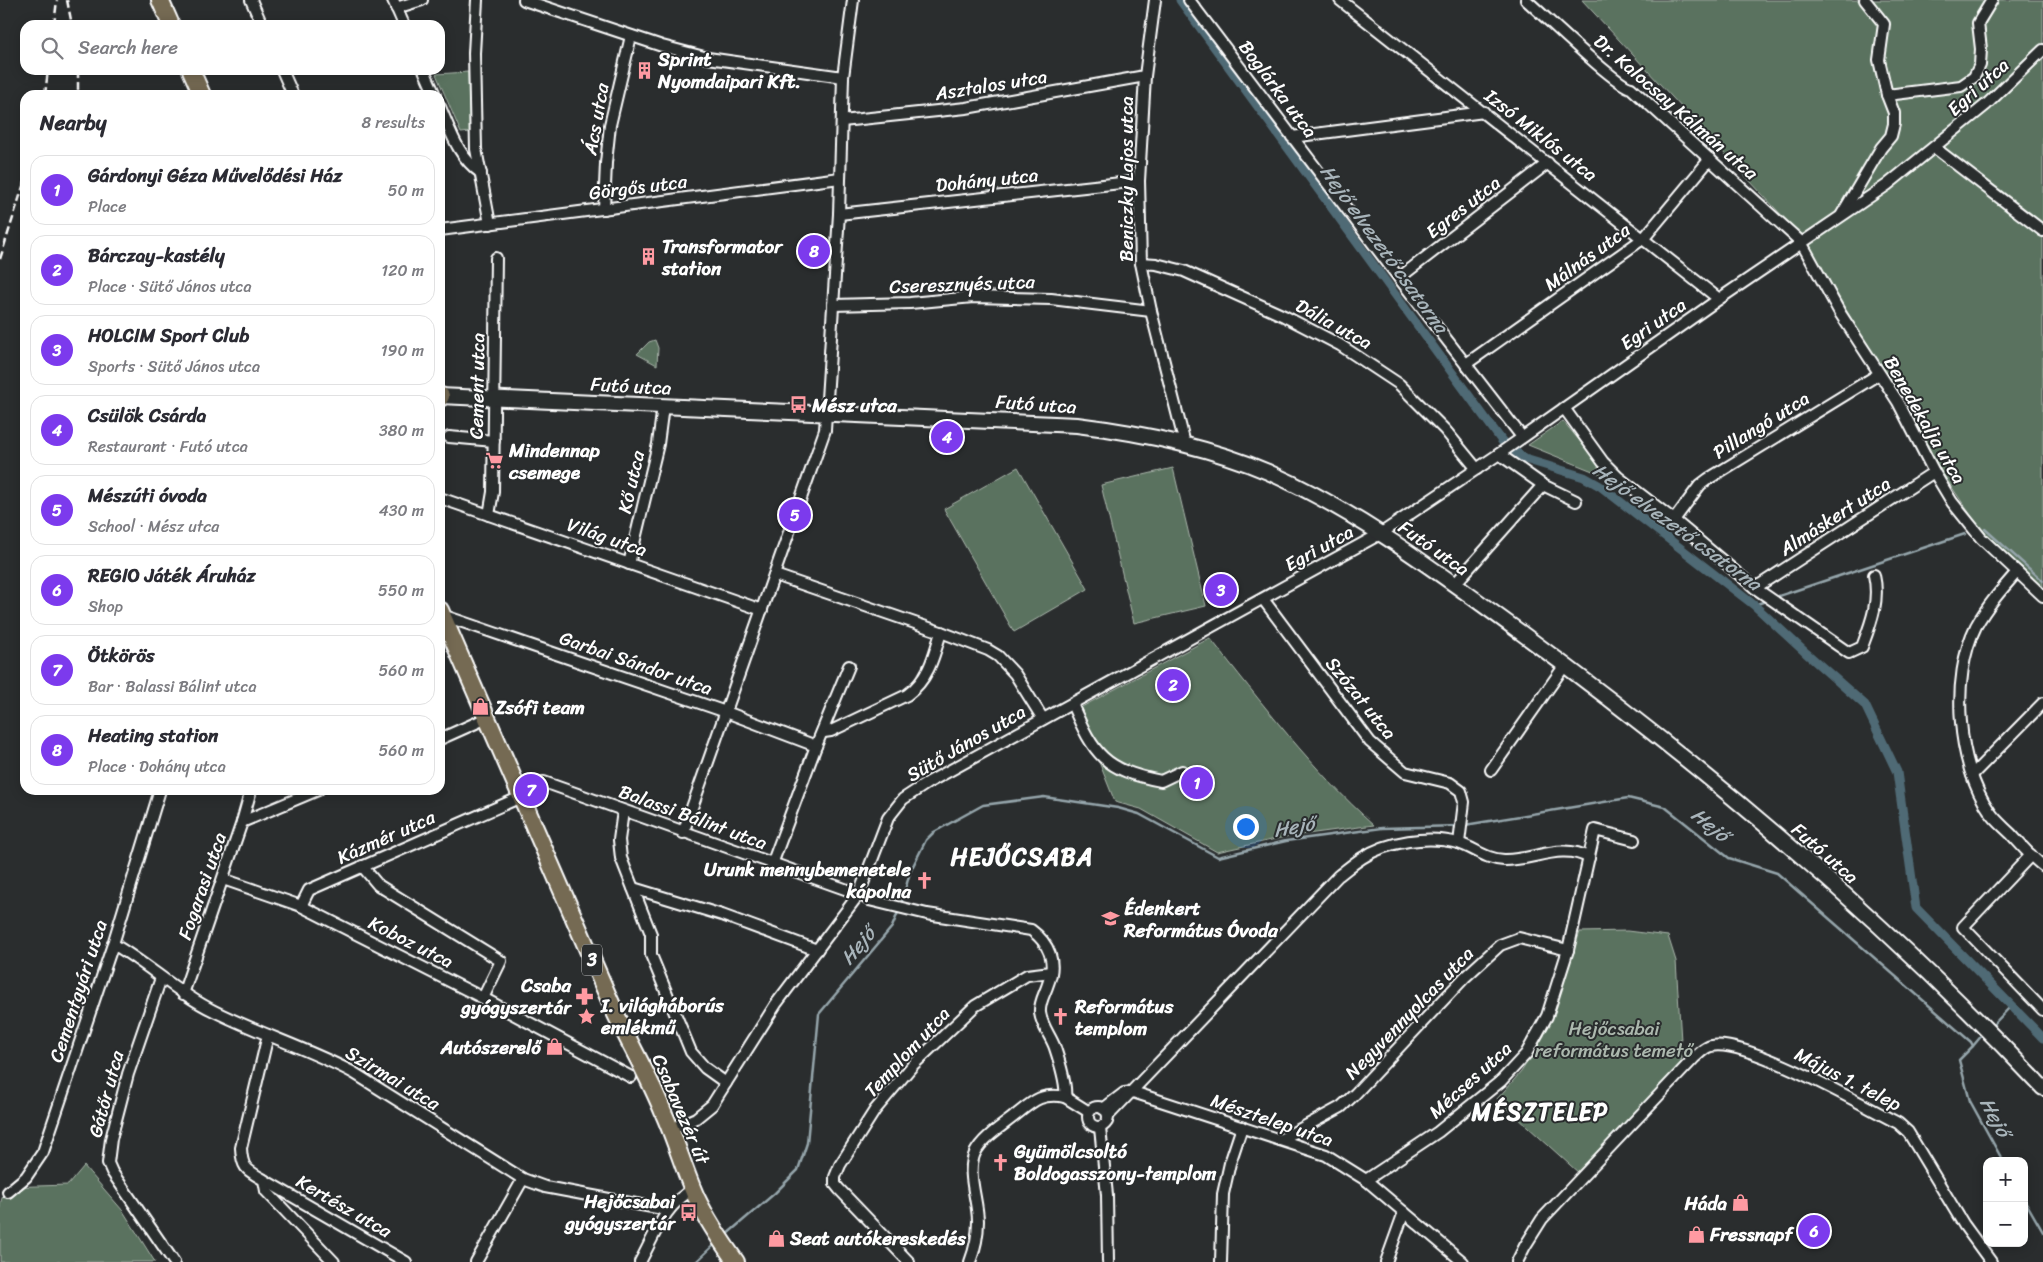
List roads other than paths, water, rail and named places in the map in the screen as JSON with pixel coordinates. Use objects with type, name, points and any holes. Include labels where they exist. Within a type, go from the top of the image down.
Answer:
[{"type":"main road","points":[[160,0],[169,20]]},
{"type":"main road","points":[[193,75],[200,90]]},
{"type":"main road","name":"Futó utca","points":[[445,396],[1077,425],[1140,434],[1185,444],[1244,462],[1286,480],[1327,501],[1454,584],[1565,665],[1692,765],[1869,918],[1987,1031],[2043,1088]]},
{"type":"main road","name":"Csabavezér út","points":[[445,622],[614,1010],[630,1045],[648,1076],[693,1189],[720,1239],[736,1262]]},
{"type":"street","points":[[251,0],[260,20]]},
{"type":"street","points":[[402,20],[395,4],[422,0]]},
{"type":"street","points":[[477,0],[474,53],[474,125],[476,149],[490,224]]},
{"type":"street","points":[[524,0],[631,36],[708,58],[843,77]]},
{"type":"street","points":[[683,833],[825,430],[839,214],[843,77],[852,0]]},
{"type":"street","name":"Beniczky Lajos utca","points":[[1154,0],[1145,76],[1139,181],[1141,264],[1185,444]]},
{"type":"street","name":"Boglárka utca","points":[[1189,0],[1466,364],[1519,439]]},
{"type":"street","name":"Izsó Miklós utca","points":[[1340,0],[1719,299]]},
{"type":"street","name":"Dr. Kalocsay Kálmán utca","points":[[1526,0],[1607,72],[1625,86],[1631,88],[1801,242]]},
{"type":"street","points":[[1840,217],[1881,148],[1891,136],[1894,124],[1894,113],[1887,95],[1880,60],[1884,24],[1865,0]]},
{"type":"street","points":[[1887,95],[1961,86],[1974,77],[1980,65],[1981,49],[1978,24],[1992,0]]},
{"type":"street","name":"Ács utca","points":[[604,209],[610,125],[631,36]]},
{"type":"street","name":"Egri utca","points":[[1263,599],[1380,534],[1499,454],[1801,242],[1887,185],[1987,104],[2043,50]]},
{"type":"street","points":[[284,75],[291,90]]},
{"type":"street","points":[[426,75],[432,90]]},
{"type":"street","name":"Asztalos utca","points":[[842,120],[966,108],[1145,76]]},
{"type":"street","points":[[1292,137],[1484,112]]},
{"type":"street","points":[[445,118],[461,155],[472,167],[481,173]]},
{"type":"street","points":[[1935,148],[2043,232]]},
{"type":"street","name":"Málnás utca","points":[[1466,364],[1644,238],[1710,159]]},
{"type":"street","name":"Egres utca","points":[[1399,278],[1548,163]]},
{"type":"street","name":"Görgős utca","points":[[445,229],[840,178]]},
{"type":"street","name":"Dohány utca","points":[[839,214],[1139,181]]},
{"type":"street","name":"Benedekalja utca","points":[[1801,242],[1840,314],[1898,402],[1934,472],[1952,502],[1981,538],[2043,596]]},
{"type":"street","name":"Cement utca","points":[[489,515],[493,492],[496,258]]},
{"type":"street","name":"Dália utca","points":[[1141,264],[1156,264],[1184,271],[1284,316],[1340,345],[1399,384],[1445,430],[1477,469]]},
{"type":"street","name":"Cseresznyés utca","points":[[833,306],[910,303],[972,297],[1051,299],[1151,311]]},
{"type":"street","name":"Pillangó utca","points":[[1674,520],[1700,485],[1708,479],[1879,374]]},
{"type":"street","name":"Kő utca","points":[[629,564],[656,453],[663,406]]},
{"type":"street","points":[[1564,408],[1603,462],[1618,477],[1674,520],[1755,588],[1849,653],[1862,647],[1873,616],[1877,589],[1874,575]]},
{"type":"street","points":[[449,437],[494,441]]},
{"type":"street","points":[[1499,454],[1543,485],[1576,501]]},
{"type":"street","name":"Almáskert utca","points":[[1755,588],[1934,472]]},
{"type":"street","points":[[1454,584],[1543,485]]},
{"type":"street","name":"Világ utca","points":[[445,500],[762,610]]},
{"type":"street","points":[[2017,572],[1987,608],[1976,628],[1965,664],[1960,713],[1966,756],[1972,775],[1990,813],[2031,855],[2042,863]]},
{"type":"street","points":[[775,575],[988,650],[998,656],[1015,674],[1043,719]]},
{"type":"street","name":"Sütő János utca","points":[[670,1129],[704,1114],[712,1105],[776,1004],[859,894],[888,818],[903,799],[929,782],[1263,599]]},
{"type":"street","name":"Szózat utca","points":[[1263,599],[1370,742],[1405,772],[1450,782],[1461,791],[1464,802],[1459,839]]},
{"type":"street","name":"Garbai Sándor utca","points":[[445,614],[726,712],[816,746]]},
{"type":"street","points":[[824,732],[840,727],[907,695],[916,688],[931,666],[941,632]]},
{"type":"street","points":[[1491,770],[1565,665]]},
{"type":"street","points":[[772,864],[816,746],[824,732],[849,666]]},
{"type":"street","points":[[1972,775],[2043,703]]},
{"type":"street","points":[[1072,704],[1084,733],[1095,751],[1122,771],[1161,781],[1182,771]]},
{"type":"street","points":[[445,737],[487,718]]},
{"type":"street","name":"Balassi Bálint utca","points":[[519,793],[532,783],[544,782],[859,894],[869,900],[890,906],[1031,930],[1044,942],[1052,958],[1049,982],[1041,1000],[1040,1011],[1044,1028],[1055,1048],[1066,1089],[1064,1097]]},
{"type":"street","name":"Kázmér utca","points":[[301,906],[309,890],[519,793]]},
{"type":"street","name":"Cementgyári utca","points":[[8,1192],[26,1177],[43,1152],[113,944],[158,795]]},
{"type":"street","name":"Fogarasi utca","points":[[184,994],[250,795]]},
{"type":"street","points":[[242,822],[306,795]]},
{"type":"street","points":[[623,810],[619,840],[621,858],[651,934],[651,955],[691,1052],[705,1068],[726,1083]]},
{"type":"street","name":"Mécses utca","points":[[1366,1180],[1438,1132],[1501,1081],[1526,1054],[1547,1016],[1568,950],[1595,830],[1634,840]]},
{"type":"street","points":[[1106,1112],[1133,1092],[1338,876],[1363,857],[1395,843],[1459,839],[1490,859],[1506,860],[1571,851],[1589,858]]},
{"type":"street","points":[[2031,855],[1962,928],[2043,1010]]},
{"type":"street","points":[[362,866],[378,885],[501,960],[483,998]]},
{"type":"street","name":"Koboz utca","points":[[223,879],[301,906],[483,998],[631,1077]]},
{"type":"street","points":[[633,888],[722,915],[818,950]]},
{"type":"street","name":"Negyvennyolcas utca","points":[[1280,1140],[1341,1107],[1356,1094],[1465,976],[1500,945],[1519,938],[1568,950]]},
{"type":"street","name":"Szirmai utca","points":[[113,944],[144,963],[184,994],[213,1011],[328,1059],[354,1073],[523,1179],[545,1187],[668,1210]]},
{"type":"street","name":"Templom utca","points":[[909,1262],[835,1184],[835,1177],[840,1165],[875,1110],[913,1066],[975,1006],[1027,975],[1051,972]]},
{"type":"street","name":"Gátőr utca","points":[[161,978],[128,1074],[111,1139],[108,1163],[112,1172],[174,1262]]},
{"type":"street","name":"Kertész utca","points":[[268,1035],[241,1148],[242,1163],[246,1169],[264,1180],[406,1262]]},
{"type":"street","name":"Május 1. telep","points":[[1517,1262],[1542,1219],[1695,1057],[1709,1046],[1724,1046],[1767,1058],[1898,1123],[1908,1132],[1964,1225],[1990,1262]]},
{"type":"street","name":"Mésztelep utca","points":[[1133,1092],[1326,1155],[1366,1180],[1462,1262]]},
{"type":"street","points":[[970,1262],[977,1242],[978,1221],[972,1167],[976,1152],[986,1140],[1042,1096],[1054,1094],[1064,1097],[1089,1112]]},
{"type":"street","points":[[1095,1108],[1106,1112],[1106,1124],[1100,1128],[1094,1127],[1089,1123],[1089,1112],[1095,1108]]},
{"type":"street","points":[[1221,1262],[1223,1194],[1230,1163],[1242,1127]]},
{"type":"street","points":[[1100,1128],[1107,1195],[1108,1262]]},
{"type":"street","points":[[476,1262],[523,1179]]},
{"type":"street","name":"Kertész utca","points":[[264,1180],[266,1191],[334,1262]]},
{"type":"street","points":[[640,1262],[668,1210],[680,1197],[693,1189]]},
{"type":"street","points":[[1386,1262],[1404,1212]]},
{"type":"waterway","name":"Hejő elvezető csatorna","points":[[1180,0],[1502,441],[1525,459],[1584,477],[1600,486],[1754,605],[1865,705],[1897,772],[1916,908],[2043,1038]]},
{"type":"waterway","points":[[1985,529],[2043,581]]},
{"type":"waterway","points":[[1776,597],[1965,534]]},
{"type":"waterway","points":[[1754,605],[1763,602]]},
{"type":"waterway","name":"Hejő","points":[[901,905],[910,872],[926,840],[934,832],[983,805],[1044,797],[1118,808],[1139,814],[1218,857],[1286,841],[1382,828],[1459,826]]},
{"type":"waterway","name":"Hejő","points":[[1465,825],[1628,798],[1665,807],[1729,858],[1777,873],[1971,1042],[1973,1046],[1959,1060],[1970,1101],[2001,1157]]},
{"type":"waterway","name":"Hejő","points":[[726,1235],[775,1193],[798,1170],[807,1143],[819,1014],[892,927],[899,910]]},
{"type":"waterway","points":[[1991,1027],[2011,1006]]},
{"type":"waterway","points":[[1973,1046],[1983,1034]]},
{"type":"waterway","name":"Hejő","points":[[2026,1202],[2043,1232]]},
{"type":"waterway","name":"Hejő","points":[[696,1262],[716,1243]]},
{"type":"railway","points":[[55,20],[57,0]]},
{"type":"railway","points":[[67,0],[71,20]]},
{"type":"railway","points":[[46,90],[47,75]]},
{"type":"railway","points":[[78,75],[78,90]]},
{"type":"railway","points":[[0,259],[20,196]]},
{"type":"place","name":"Sprint Nyomdaipari Kft.","points":[[644,70]]},
{"type":"place","name":"Heating station","points":[[814,251]]},
{"type":"place","name":"Transformator station","points":[[648,257]]},
{"type":"place","name":"Mész utca","points":[[798,405]]},
{"type":"place","name":"Csülök Csárda","points":[[947,437]]},
{"type":"place","name":"Mindennap csemege","points":[[495,461]]},
{"type":"place","name":"Mészúti óvoda","points":[[795,515]]},
{"type":"place","name":"HOLCIM Sport Club","points":[[1221,590]]},
{"type":"place","name":"Bárczay-kastély","points":[[1173,685]]},
{"type":"place","name":"Zsófi team","points":[[481,707]]},
{"type":"place","name":"Gárdonyi Géza Művelődési Ház","points":[[1197,783]]},
{"type":"place","name":"Ötkörös","points":[[531,790]]},
{"type":"place","name":"Urunk mennybemenetele kápolna","points":[[925,880]]},
{"type":"place","name":"Édenkert Református Óvoda","points":[[1110,919]]},
{"type":"place","name":"Csaba gyógyszertár","points":[[585,996]]},
{"type":"place","name":"I. világháborús emlékmű","points":[[587,1016]]},
{"type":"place","name":"Református templom","points":[[1061,1017]]},
{"type":"place","name":"Autószerelő","points":[[555,1047]]},
{"type":"place","name":"Gyümölcsoltó Boldogasszony-templom","points":[[1000,1162]]},
{"type":"place","name":"Háda","points":[[1741,1203]]},
{"type":"place","name":"Hejőcsabai gyógyszertár","points":[[689,1212]]},
{"type":"place","name":"REGIO Játék Áruház","points":[[1814,1231]]},
{"type":"place","name":"Fressnapf","points":[[1696,1234]]},
{"type":"place","name":"Seat autókereskedés","points":[[776,1238]]},
{"type":"district","name":"HEJŐCSABA","points":[[1022,857]]},
{"type":"district","name":"MÉSZTELEP","points":[[1540,1112]]},
{"type":"park label","name":"Hejőcsabai református temető","points":[[1614,1039]]}]
